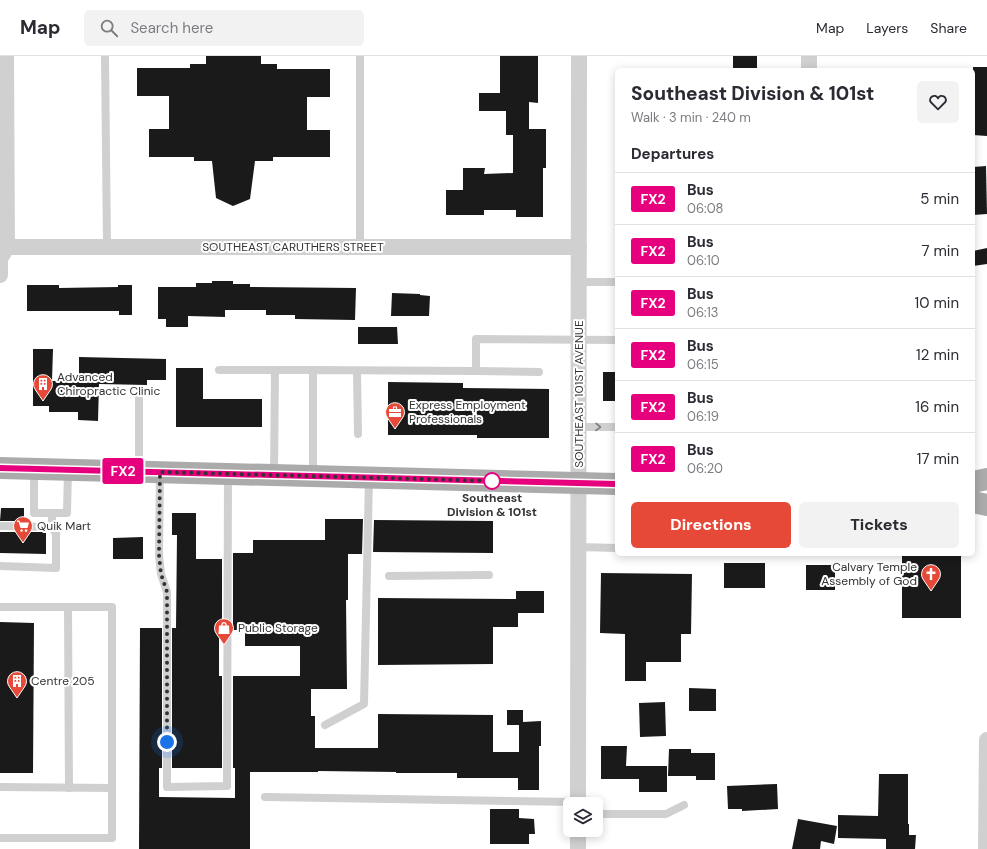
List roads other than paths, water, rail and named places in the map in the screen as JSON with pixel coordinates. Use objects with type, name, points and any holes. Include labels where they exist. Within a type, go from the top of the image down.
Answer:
[{"type":"main road","points":[[0,468],[615,484]]},
{"type":"main road","points":[[975,482],[987,479]]},
{"type":"main road","points":[[975,502],[987,505]]},
{"type":"street","points":[[0,275],[0,260],[8,247],[3,171],[6,56]]},
{"type":"street","name":"SOUTHEAST 101ST AVENUE","points":[[578,797],[579,56]]},
{"type":"street","points":[[809,56],[809,68]]},
{"type":"street","name":"SOUTHEAST CARUTHERS STREET","points":[[8,247],[579,247]]},
{"type":"street","points":[[986,849],[987,740]]},
{"type":"street","points":[[578,837],[578,849]]},
{"type":"lane","points":[[106,56],[107,247]]},
{"type":"lane","points":[[360,56],[360,247]]},
{"type":"lane","points":[[579,282],[615,282]]},
{"type":"lane","points":[[476,371],[476,339],[615,340]]},
{"type":"lane","points":[[219,370],[539,372]]},
{"type":"lane","points":[[274,475],[275,370]]},
{"type":"lane","points":[[313,370],[313,476]]},
{"type":"lane","points":[[357,371],[358,434]]},
{"type":"lane","points":[[139,398],[161,574],[167,592],[167,787],[227,786],[228,474]]},
{"type":"lane","points":[[579,427],[615,427]]},
{"type":"lane","points":[[34,469],[34,513],[67,513],[68,470]]},
{"type":"lane","points":[[325,725],[364,704],[369,477]]},
{"type":"lane","points":[[0,566],[56,568],[56,534],[52,527],[52,513]]},
{"type":"lane","points":[[0,526],[52,527]]},
{"type":"lane","points":[[578,547],[615,548]]},
{"type":"lane","points":[[389,576],[489,575]]},
{"type":"lane","points":[[0,607],[112,607],[112,838],[0,838]]},
{"type":"lane","points":[[68,607],[69,788]]},
{"type":"lane","points":[[0,787],[112,788]]},
{"type":"lane","points":[[265,797],[563,803]]},
{"type":"lane","points":[[603,814],[666,814],[684,806]]},
{"type":"place","name":"Advanced Chiropractic Clinic","points":[[43,401]]},
{"type":"place","name":"Express Employment Professionals","points":[[395,429]]},
{"type":"place","name":"Southeast Division & 101st","points":[[492,481]]},
{"type":"place","name":"Quik Mart","points":[[23,543]]},
{"type":"place","name":"Calvary Temple Assembly of God","points":[[931,591]]},
{"type":"place","name":"Public Storage","points":[[224,645]]},
{"type":"place","name":"Centre 205","points":[[17,698]]}]
